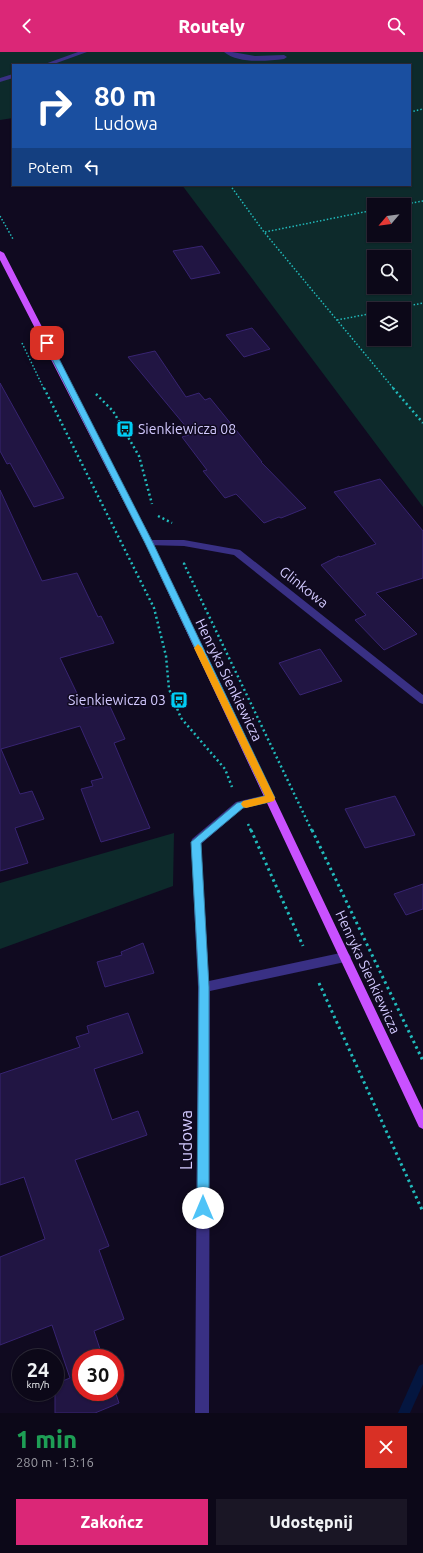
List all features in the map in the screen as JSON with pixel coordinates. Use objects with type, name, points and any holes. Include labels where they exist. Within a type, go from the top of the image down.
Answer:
[{"type":"main road","name":"Henryka Sienkiewicza","points":[[0,253],[149,543],[423,1123]]},
{"type":"street","points":[[48,64],[84,52]]},
{"type":"street","points":[[227,52],[235,56],[259,58],[284,57]]},
{"type":"street","points":[[0,80],[12,76]]},
{"type":"street","name":"Glinkowa","points":[[149,543],[184,543],[237,552],[423,700]]},
{"type":"street","name":"Ludowa","points":[[202,1413],[204,987],[196,842],[240,805],[270,798]]},
{"type":"street","points":[[204,987],[311,966],[345,957]]},
{"type":"path","points":[[411,112],[423,110]]},
{"type":"path","points":[[231,186],[264,232],[423,423]]},
{"type":"path","points":[[411,203],[423,201]]},
{"type":"path","points":[[264,232],[367,211]]},
{"type":"path","points":[[0,216],[13,240]]},
{"type":"path","points":[[411,305],[423,303]]},
{"type":"path","points":[[337,320],[367,314]]},
{"type":"path","points":[[20,338],[154,608],[166,656],[169,689],[181,718],[225,769],[311,966],[423,1212]]},
{"type":"path","points":[[95,393],[113,411],[139,456],[153,508]]},
{"type":"path","points":[[156,515],[172,523],[174,526]]},
{"type":"path","points":[[187,560],[184,564],[423,1061]]},
{"type":"green space","points":[[0,52],[423,52],[423,507],[183,186],[411,186],[411,64],[12,64],[12,118],[0,120]]},
{"type":"green space","points":[[174,833],[173,886],[0,949],[0,883]]},
{"type":"building","points":[[202,246],[220,273],[191,279],[173,251]]},
{"type":"building","points":[[252,328],[270,349],[244,357],[226,335]]},
{"type":"building","points":[[155,351],[186,397],[199,393],[205,400],[210,398],[261,462],[306,508],[264,523],[236,494],[225,498],[203,471],[207,470],[182,437],[192,434],[128,357]]},
{"type":"building","points":[[0,383],[64,498],[34,507],[10,463],[7,464],[0,451]]},
{"type":"building","points":[[380,479],[423,531],[423,578],[376,593],[417,634],[384,650],[355,620],[366,615],[321,565],[339,556],[340,557],[376,544],[334,492]]},
{"type":"building","points":[[0,490],[42,581],[77,573],[98,617],[101,616],[114,643],[60,658],[84,708],[108,702],[125,739],[114,743],[150,828],[101,842],[81,789],[93,786],[91,781],[103,778],[80,726],[1,749],[20,794],[32,791],[44,819],[15,828],[28,863],[0,871]]},
{"type":"building","points":[[320,649],[342,681],[300,695],[279,663]]},
{"type":"building","points":[[395,796],[415,835],[365,848],[345,809]]},
{"type":"building","points":[[423,884],[423,909],[406,915],[394,894]]},
{"type":"building","points":[[143,943],[154,973],[105,987],[97,962],[122,955],[121,952]]},
{"type":"building","points":[[128,1013],[143,1053],[94,1069],[112,1120],[138,1111],[147,1135],[75,1160],[109,1246],[99,1250],[124,1319],[94,1331],[100,1349],[72,1349],[72,1401],[118,1401],[119,1403],[95,1413],[55,1413],[55,1401],[64,1401],[64,1380],[70,1378],[64,1360],[64,1349],[60,1349],[52,1325],[0,1345],[0,1257],[45,1239],[24,1177],[0,1185],[0,1074],[80,1047],[76,1037],[89,1033],[87,1026]]},
{"type":"waterway","points":[[404,1413],[423,1370]]},
{"type":"slow traffic","points":[[198,648],[270,798],[246,804]]},
{"type":"place","name":"Sienkiewicza 08","points":[[125,429]]},
{"type":"place","name":"Sienkiewicza 03","points":[[179,700]]},
{"type":"route","points":[[47,343],[149,543],[270,798],[240,805],[196,842],[204,987],[203,1208]]}]
